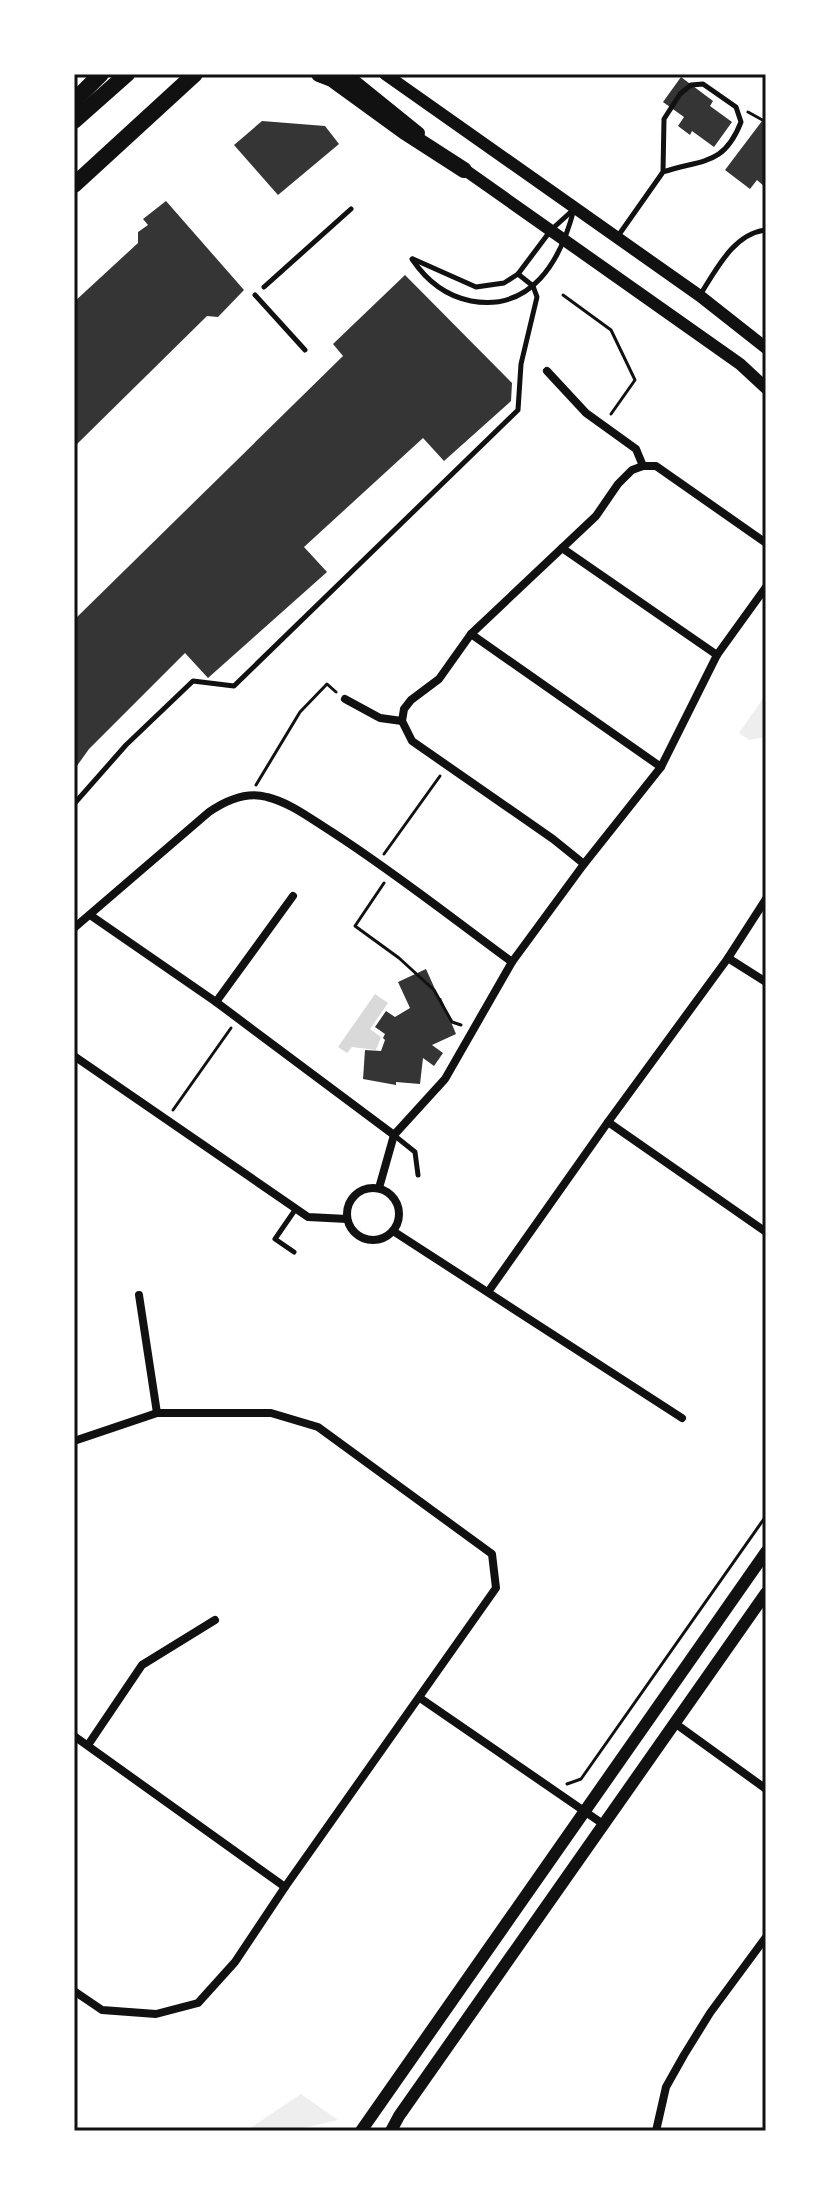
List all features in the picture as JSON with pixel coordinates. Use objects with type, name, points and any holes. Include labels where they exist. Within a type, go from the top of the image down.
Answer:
[{"type":"highway","points":[[74,101],[101,74]]},
{"type":"highway","points":[[74,121],[127,74]]},
{"type":"highway","points":[[74,185],[195,74]]},
{"type":"highway","points":[[319,74],[332,79],[464,170]]},
{"type":"main road","points":[[346,74],[464,170],[740,364],[766,388]]},
{"type":"main road","points":[[385,74],[700,296],[766,348]]},
{"type":"main road","points":[[361,2131],[766,1552]]},
{"type":"main road","points":[[391,2131],[766,1593]]},
{"type":"street","points":[[751,335],[766,337]]},
{"type":"street","points":[[547,371],[586,413],[636,449],[643,466]]},
{"type":"street","points":[[584,864],[412,741],[402,721],[404,709],[439,679],[471,634],[596,516],[632,470],[656,466],[766,543]]},
{"type":"street","points":[[562,548],[717,655]]},
{"type":"street","points":[[379,1188],[394,1135],[445,1079],[512,962],[661,767],[717,655],[766,587]]},
{"type":"street","points":[[471,634],[661,767]]},
{"type":"street","points":[[345,699],[380,718],[402,721]]},
{"type":"street","points":[[74,928],[209,812],[225,802],[264,796],[292,806],[391,873],[512,962]]},
{"type":"street","points":[[216,1002],[293,896]]},
{"type":"street","points":[[488,1292],[728,958],[766,899]]},
{"type":"street","points":[[90,915],[216,1002],[394,1135]]},
{"type":"street","points":[[728,958],[766,982]]},
{"type":"street","points":[[74,1056],[308,1217],[347,1219]]},
{"type":"street","points":[[608,1122],[766,1232]]},
{"type":"street","points":[[370,1187],[379,1188],[394,1198],[398,1205],[398,1223],[387,1237],[370,1241],[355,1233],[347,1219],[349,1202],[354,1195],[370,1187]]},
{"type":"street","points":[[393,1231],[682,1418]]},
{"type":"street","points":[[139,1295],[157,1413]]},
{"type":"street","points":[[74,1441],[157,1413],[271,1413],[318,1427],[492,1554],[496,1588],[235,1962],[198,2003],[156,2014],[102,2010],[74,1991]]},
{"type":"street","points":[[88,1745],[142,1665],[215,1620]]},
{"type":"street","points":[[420,1698],[603,1824]]},
{"type":"street","points":[[676,1724],[766,1789]]},
{"type":"street","points":[[74,1736],[285,1887]]},
{"type":"street","points":[[656,2131],[666,2087],[684,2055],[710,2013],[766,1937]]},
{"type":"lane","points":[[617,237],[663,172],[664,119],[680,94],[691,85],[703,84],[736,107],[741,114],[741,122],[726,151],[709,160],[663,172]]},
{"type":"lane","points":[[264,287],[351,209]]},
{"type":"lane","points":[[574,209],[566,240],[533,286],[499,302],[465,300],[445,292],[422,274],[412,259],[476,287],[504,283],[518,274],[551,230],[574,209]]},
{"type":"lane","points":[[700,296],[735,245],[746,235],[766,230]]},
{"type":"lane","points":[[74,804],[126,745],[193,681],[234,686],[246,676],[518,410],[521,364],[537,297],[533,286],[518,274]]},
{"type":"lane","points":[[255,295],[305,350]]},
{"type":"lane","points":[[394,1135],[415,1152],[418,1175]]},
{"type":"lane","points":[[294,1252],[275,1239],[296,1209]]},
{"type":"path","points":[[563,295],[611,330],[635,380],[602,426]]},
{"type":"path","points":[[253,796],[254,787],[300,712],[318,693],[327,684],[345,699]]},
{"type":"path","points":[[378,864],[447,766]]},
{"type":"path","points":[[391,873],[355,926],[399,958],[434,990],[452,1022],[474,1029]]},
{"type":"path","points":[[166,1119],[237,1018]]},
{"type":"path","points":[[564,1785],[581,1779],[766,1516]]},
{"type":"shaded area","points":[[766,694],[766,737],[749,740],[739,733]]},
{"type":"shaded area","points":[[375,994],[388,1003],[370,1029],[381,1037],[376,1050],[352,1047],[347,1053],[338,1047]]},
{"type":"shaded area","points":[[301,2094],[338,2120],[291,2131],[246,2131]]},
{"type":"building","points":[[681,77],[713,101],[710,106],[732,122],[714,147],[692,131],[690,135],[678,126],[684,117],[663,102]]},
{"type":"building","points":[[262,121],[325,126],[339,144],[278,195],[234,145]]},
{"type":"building","points":[[762,121],[766,124],[766,188],[757,180],[750,189],[725,170]]},
{"type":"building","points":[[166,201],[244,290],[218,317],[207,316],[74,447],[74,302],[138,243],[138,232],[148,225],[143,219]]},
{"type":"building","points":[[405,275],[512,383],[511,401],[444,461],[423,438],[304,547],[327,572],[208,678],[185,653],[89,749],[74,770],[74,620],[343,356],[333,344]]},
{"type":"building","points":[[426,969],[456,1034],[432,1045],[443,1053],[434,1066],[423,1058],[420,1084],[396,1082],[396,1085],[363,1079],[365,1050],[381,1051],[385,1040],[385,1034],[375,1027],[386,1011],[395,1017],[410,1008],[398,982]]}]
